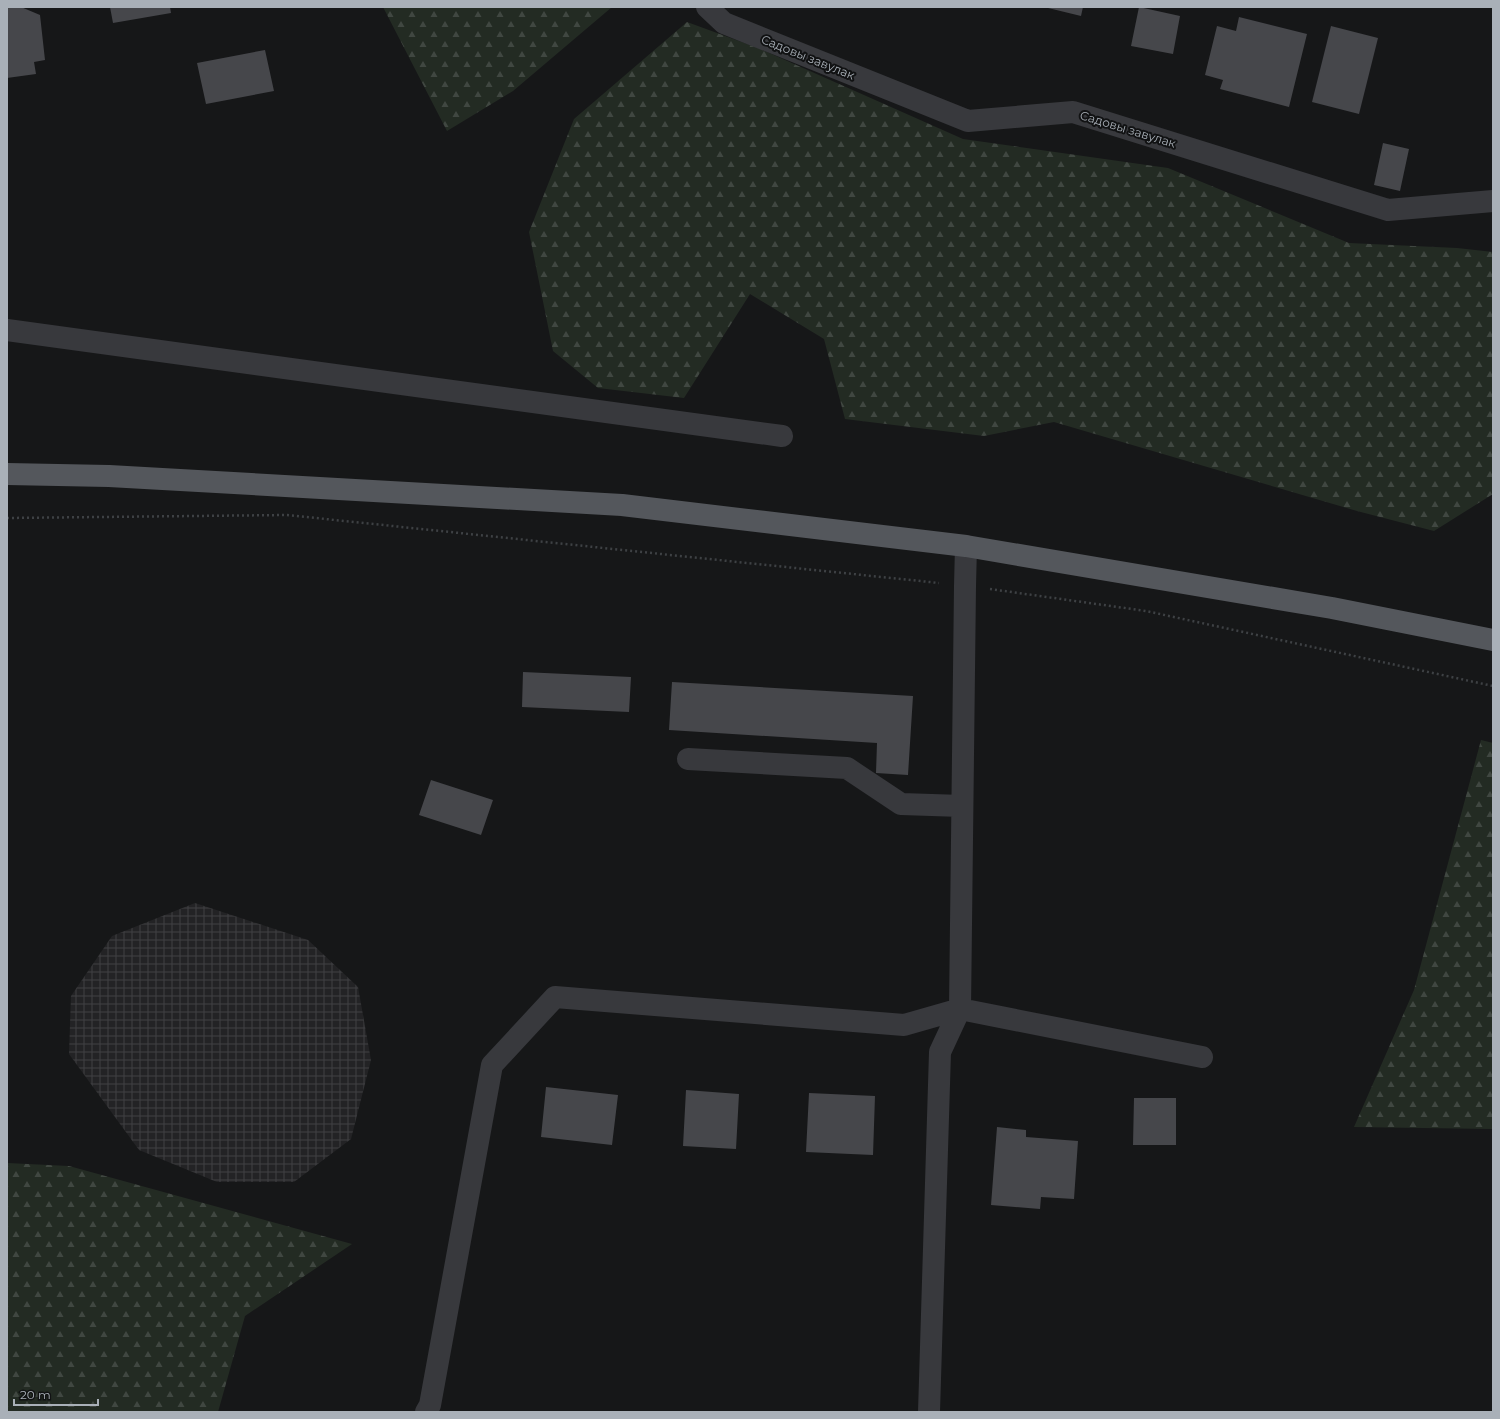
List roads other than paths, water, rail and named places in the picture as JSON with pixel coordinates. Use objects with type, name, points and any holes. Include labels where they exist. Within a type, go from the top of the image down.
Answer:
[{"type":"main road","points":[[7,474],[110,476],[622,505],[966,546],[1332,608],[1493,640]]},
{"type":"street","name":"Садовы завулак","points":[[708,7],[724,23],[968,121],[1074,112],[1388,210],[1493,201]]},
{"type":"street","points":[[7,330],[782,436]]},
{"type":"street","points":[[929,1412],[940,1052],[960,1009],[966,546]]},
{"type":"street","points":[[688,759],[847,768],[901,804],[962,806]]},
{"type":"street","points":[[426,1412],[430,1405],[492,1065],[555,997],[904,1025],[960,1009],[1202,1057]]}]
